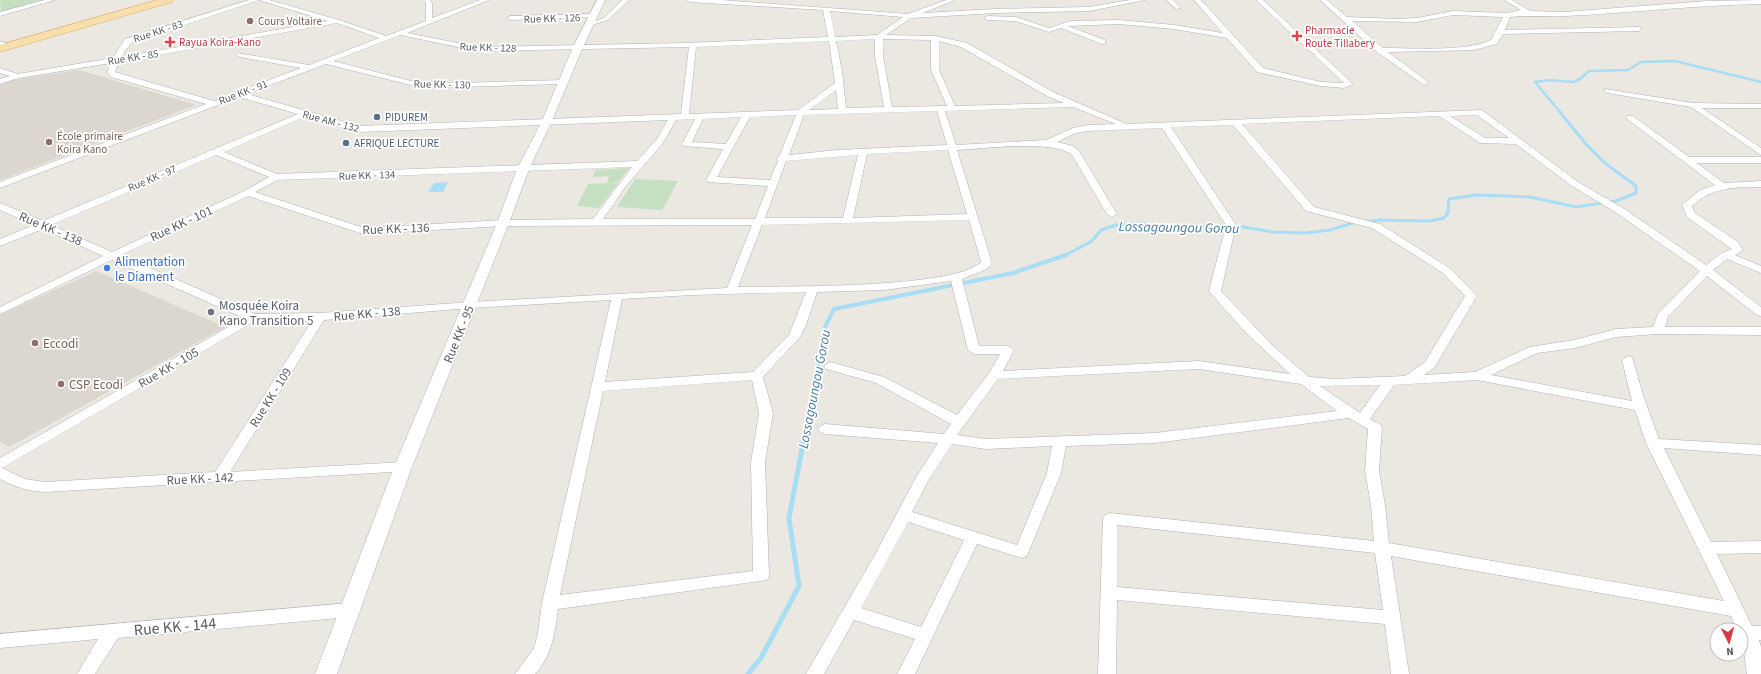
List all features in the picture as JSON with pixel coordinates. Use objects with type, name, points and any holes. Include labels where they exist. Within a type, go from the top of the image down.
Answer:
[{"type":"main road","points":[[0,45],[151,0]]},
{"type":"main road","points":[[0,45],[168,0]]},
{"type":"street","points":[[0,14],[52,0]]},
{"type":"street","name":"Rue KK - 83","points":[[115,60],[123,45],[135,38],[256,0]]},
{"type":"street","points":[[262,0],[336,21],[386,38]]},
{"type":"street","points":[[427,0],[429,3],[429,22]]},
{"type":"street","name":"Rue KK - 91","points":[[0,185],[486,0]]},
{"type":"street","name":"Rue KK - 95","points":[[326,674],[404,467],[503,223],[523,169],[546,123],[578,47],[601,0]]},
{"type":"street","points":[[592,21],[606,19],[626,0]]},
{"type":"street","points":[[690,0],[909,16],[943,22]]},
{"type":"street","points":[[801,8],[814,0]]},
{"type":"street","points":[[888,109],[879,56],[879,37],[909,16],[952,0]]},
{"type":"street","points":[[909,16],[1089,8],[1142,0]]},
{"type":"street","points":[[1169,0],[1178,8]]},
{"type":"street","points":[[1197,0],[1260,70],[1321,84],[1344,86],[1349,84],[1259,0]]},
{"type":"street","points":[[1323,0],[1380,50],[1424,83]]},
{"type":"street","points":[[1507,0],[1527,11],[1508,15]]},
{"type":"street","points":[[1345,19],[1398,21],[1417,20],[1453,13],[1508,15],[1527,13],[1564,14],[1707,3],[1761,2]]},
{"type":"street","points":[[826,9],[832,38],[842,111]]},
{"type":"street","points":[[1380,50],[1480,47],[1493,43],[1508,15]]},
{"type":"street","name":"Rue KK - 126","points":[[510,18],[592,21]]},
{"type":"street","points":[[960,22],[968,18],[1016,19],[1049,30],[1071,23],[1119,22],[1174,27],[1228,36]]},
{"type":"street","name":"Rue KK - 85","points":[[0,82],[18,76],[235,40],[336,21]]},
{"type":"street","points":[[1061,26],[1102,42]]},
{"type":"street","points":[[1500,32],[1640,29]]},
{"type":"street","name":"Rue KK - 128","points":[[399,33],[457,46],[478,49],[693,44],[832,38],[935,38],[949,40],[970,49],[1016,76],[1073,105]]},
{"type":"street","points":[[935,38],[935,70],[952,107]]},
{"type":"street","points":[[685,117],[693,44]]},
{"type":"street","points":[[240,55],[308,67]]},
{"type":"street","points":[[115,60],[112,72],[114,75],[213,104]]},
{"type":"street","name":"Rue KK - 130","points":[[324,61],[423,86],[563,82]]},
{"type":"street","points":[[0,70],[18,76]]},
{"type":"street","points":[[731,292],[800,112],[839,84]]},
{"type":"street","points":[[1608,91],[1693,105],[1758,107]]},
{"type":"street","name":"Rue AM - 132","points":[[238,94],[359,129],[888,109],[1073,105]]},
{"type":"street","points":[[1073,105],[1130,126]]},
{"type":"street","points":[[1693,105],[1761,152]]},
{"type":"street","points":[[940,108],[953,149],[971,217]]},
{"type":"street","points":[[1048,143],[1073,131],[1130,126],[1236,123],[1479,112],[1575,184],[1619,210],[1706,270],[1761,313]]},
{"type":"street","points":[[1440,113],[1483,141],[1518,141]]},
{"type":"street","name":"Rue KK - 97","points":[[0,243],[305,114]]},
{"type":"street","points":[[747,114],[711,180],[772,182]]},
{"type":"street","points":[[700,117],[686,144],[729,147]]},
{"type":"street","points":[[596,222],[618,191],[640,164],[662,141],[673,118]]},
{"type":"street","points":[[1630,118],[1721,185]]},
{"type":"street","points":[[1236,123],[1310,209],[1376,226],[1447,271],[1471,296],[1430,365],[1408,380]]},
{"type":"street","points":[[1165,125],[1231,225],[1215,291],[1240,321],[1307,381],[1355,417],[1375,427],[1372,471],[1378,504],[1382,548],[1400,674]]},
{"type":"street","points":[[781,159],[821,154],[953,149],[1048,143],[1070,148],[1076,153],[1112,214]]},
{"type":"street","name":"Rue KK - 134","points":[[215,151],[276,177],[295,178],[640,164]]},
{"type":"street","points":[[847,222],[864,153]]},
{"type":"street","points":[[1687,160],[1761,160]]},
{"type":"street","name":"Rue KK - 101","points":[[0,311],[113,255],[247,193],[276,177]]},
{"type":"street","points":[[1658,330],[1662,316],[1706,270],[1726,255],[1738,250],[1734,244],[1691,215],[1687,205],[1702,192],[1721,185],[1761,184]]},
{"type":"street","name":"Rue KK - 136","points":[[247,193],[363,231],[503,223],[847,222],[971,217]]},
{"type":"street","name":"Rue KK - 138","points":[[0,206],[253,318],[320,317],[470,305],[617,296],[884,287],[926,282],[956,277],[975,271],[987,263],[971,217]]},
{"type":"street","points":[[1726,255],[1761,270]]},
{"type":"street","points":[[815,674],[904,515],[922,479],[959,422],[994,375],[1008,350],[974,350],[956,277]]},
{"type":"street","points":[[598,387],[757,376],[768,363],[777,356],[798,330],[812,289]]},
{"type":"street","points":[[524,674],[534,664],[544,648],[550,603],[617,296]]},
{"type":"street","name":"Rue KK - 109","points":[[219,477],[320,317]]},
{"type":"street","name":"Rue KK - 105","points":[[0,464],[253,318]]},
{"type":"street","points":[[1477,376],[1534,350],[1575,344],[1616,334],[1658,330],[1761,331]]},
{"type":"street","points":[[1628,360],[1632,385],[1653,443],[1737,610],[1754,633],[1752,644],[1756,674]]},
{"type":"street","points":[[994,375],[1199,365],[1307,381],[1335,383],[1477,376],[1641,407]]},
{"type":"street","points":[[830,366],[880,380],[959,422]]},
{"type":"street","points":[[550,603],[761,576],[758,462],[766,413],[757,376]]},
{"type":"street","points":[[825,429],[949,439],[986,444],[1155,438],[1355,417],[1390,381]]},
{"type":"street","points":[[904,515],[1022,552],[1054,473],[1060,442]]},
{"type":"street","points":[[1653,443],[1761,450]]},
{"type":"street","name":"Rue KK - 142","points":[[0,473],[17,483],[45,488],[404,467]]},
{"type":"street","points":[[1107,674],[1110,519],[1382,548],[1737,610]]},
{"type":"street","points":[[906,674],[973,536]]},
{"type":"street","points":[[1707,548],[1761,548]]},
{"type":"street","points":[[1108,593],[1393,618]]},
{"type":"street","name":"Rue KK - 144","points":[[0,641],[349,610]]},
{"type":"street","points":[[850,612],[925,635]]},
{"type":"street","points":[[86,674],[112,632]]},
{"type":"shaded area","name":"École primaire Koira Kano","points":[[79,70],[196,105],[0,180],[0,85],[13,80]]},
{"type":"shaded area","name":"CSP Ecodi","points":[[96,271],[225,327],[9,447],[0,442],[0,315]]},
{"type":"green space","points":[[0,0],[40,0],[1,11]]},
{"type":"green space","points":[[629,168],[618,182],[607,183],[609,176],[593,177],[595,170]]},
{"type":"green space","points":[[635,179],[678,181],[662,210],[617,207]]},
{"type":"green space","points":[[618,183],[599,208],[577,206],[588,184]]},
{"type":"water","points":[[448,182],[443,192],[428,192],[434,183]]},
{"type":"waterway","name":"Lossagoungou Gorou","points":[[1560,112],[1535,82],[1549,80],[1573,82],[1580,79],[1589,71],[1628,70],[1641,62],[1675,61],[1761,82]]},
{"type":"waterway","name":"Lossagoungou Gorou","points":[[1066,255],[1092,241],[1101,230],[1116,225],[1140,224],[1178,228],[1231,225],[1274,232],[1305,233],[1330,230],[1353,223],[1379,220],[1429,221],[1444,218],[1448,213],[1449,199],[1476,195],[1530,197],[1576,207],[1616,201],[1636,193],[1636,186],[1606,164],[1586,144],[1559,111]]},
{"type":"waterway","name":"Lossagoungou Gorou","points":[[804,439],[825,327],[834,309],[1013,273],[1066,255]]},
{"type":"waterway","name":"Lossagoungou Gorou","points":[[748,674],[761,658],[799,586],[789,518],[804,438]]},
{"type":"place","name":"Cours Voltaire","points":[[250,21]]},
{"type":"place","name":"Pharmacie Route Tillabery","points":[[1297,36]]},
{"type":"place","name":"Rayua Koira-Kano","points":[[170,42]]},
{"type":"place","name":"PIDUREM","points":[[377,117]]},
{"type":"place","name":"École primaire Koira Kano","points":[[49,142]]},
{"type":"place","name":"AFRIQUE LECTURE","points":[[346,143]]},
{"type":"place","name":"Alimentation le Diament","points":[[107,268]]},
{"type":"place","name":"Mosquée Koira Kano Transition 5","points":[[211,312]]},
{"type":"place","name":"Eccodi","points":[[35,343]]},
{"type":"place","name":"CSP Ecodi","points":[[61,384]]}]
